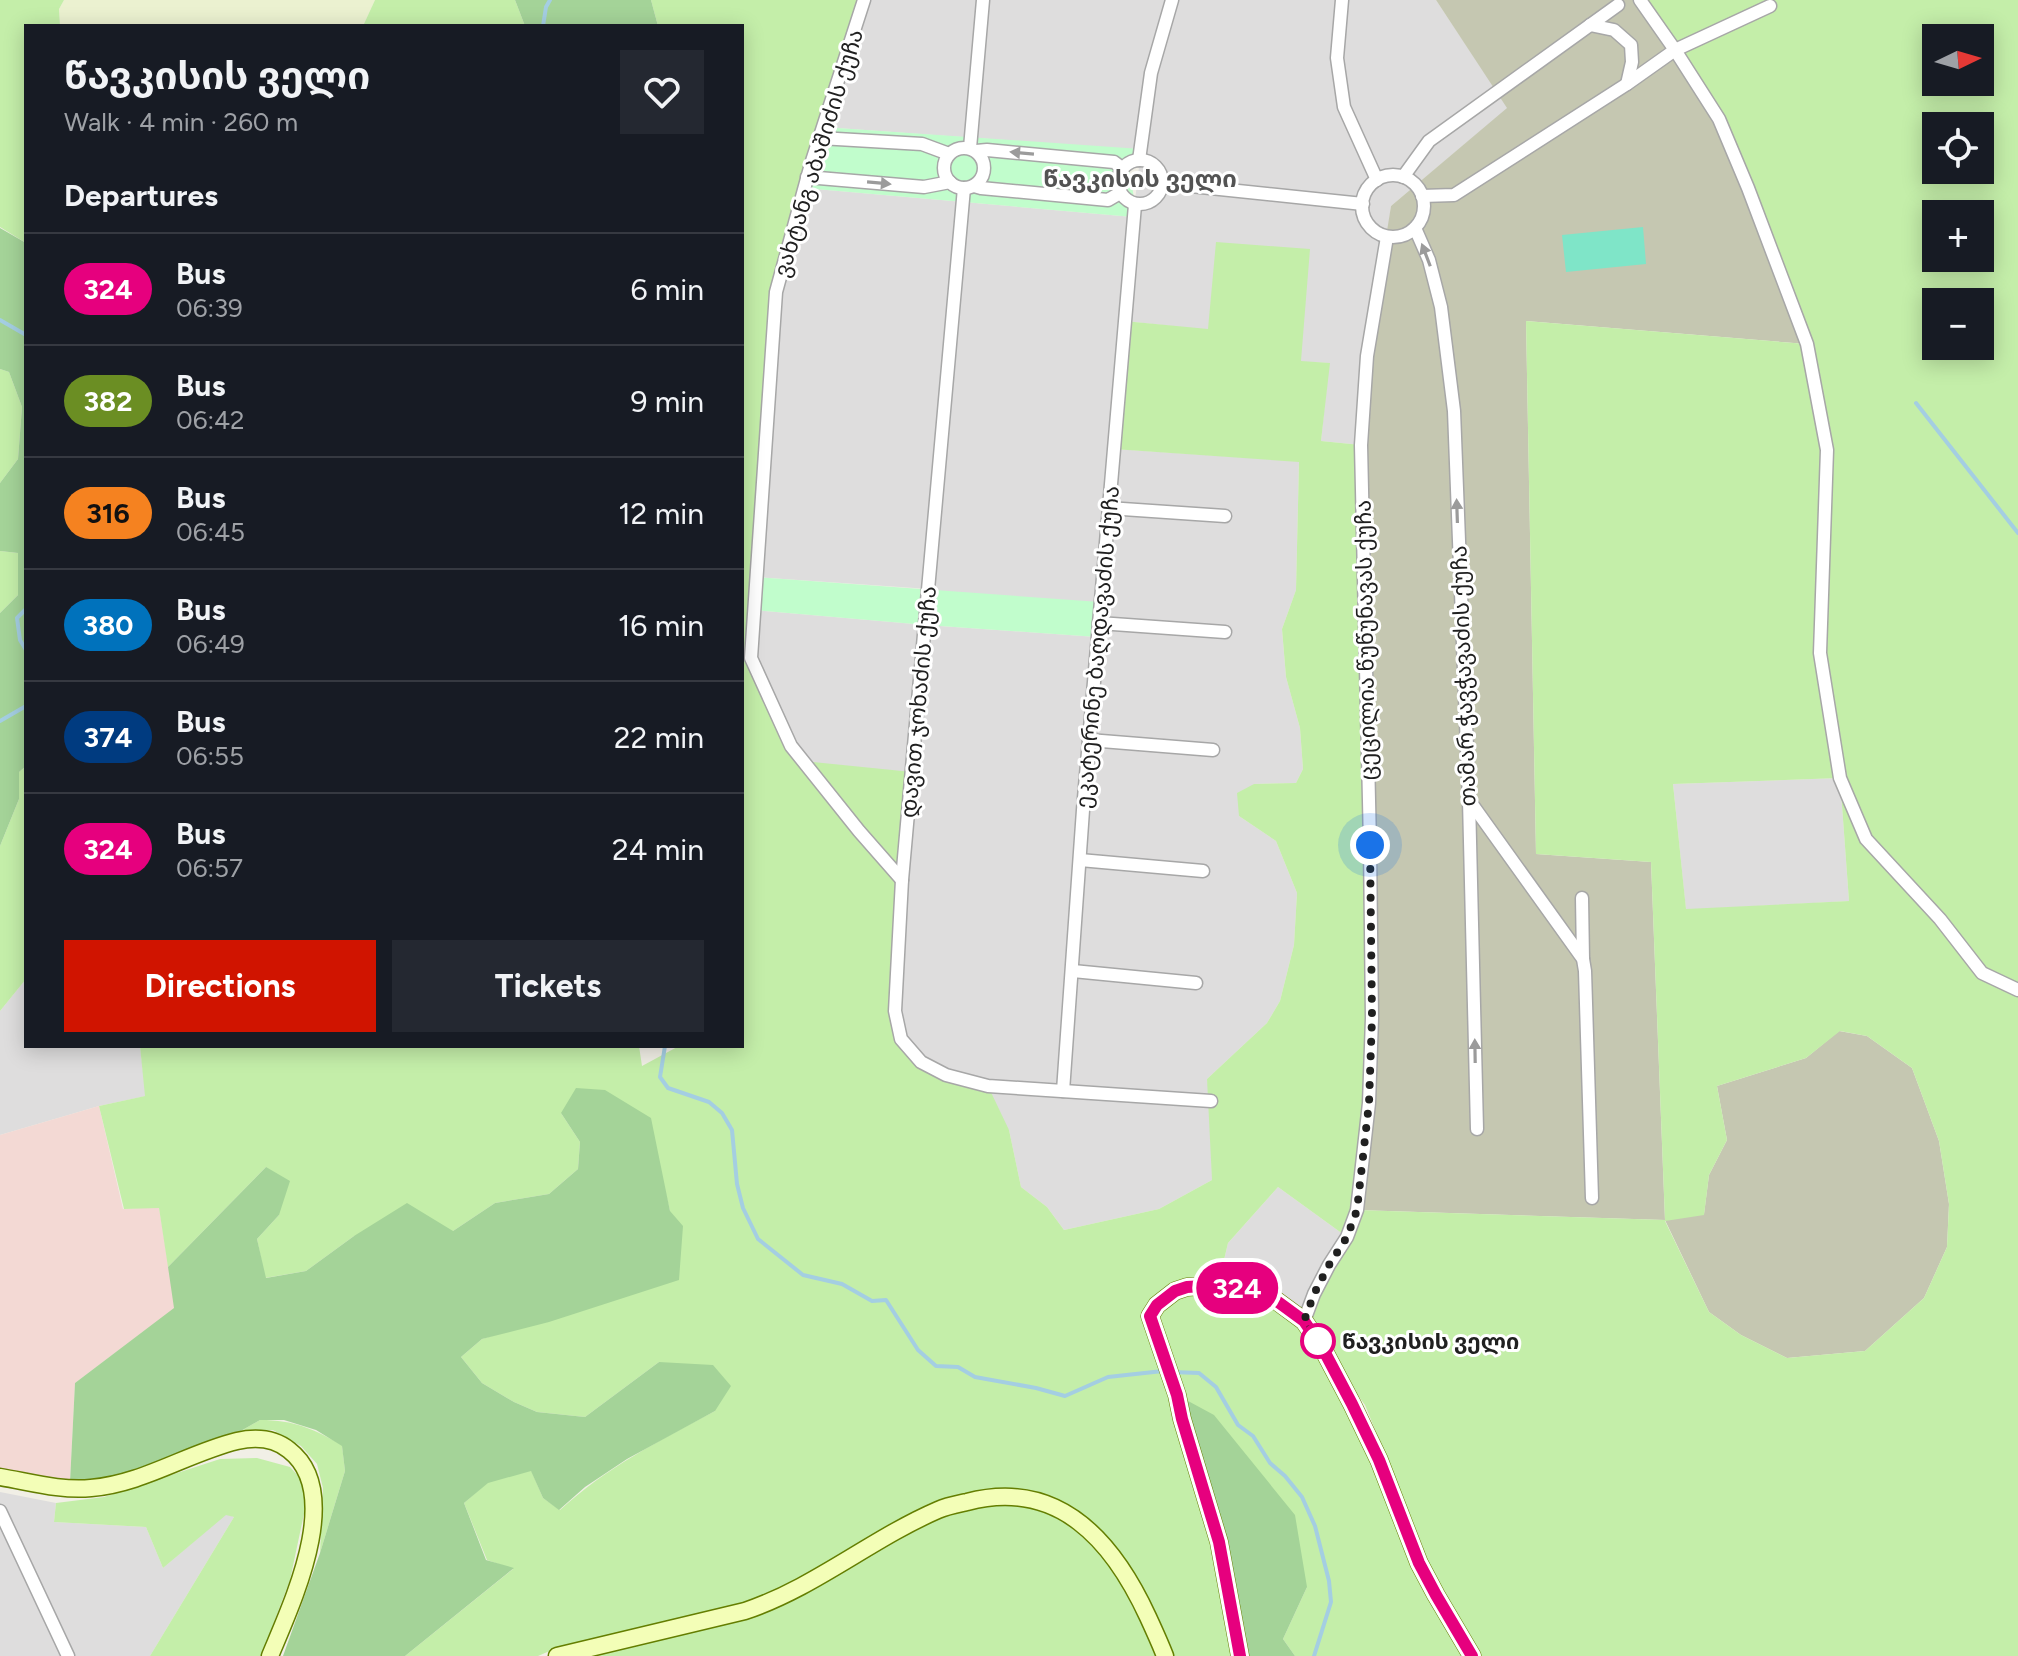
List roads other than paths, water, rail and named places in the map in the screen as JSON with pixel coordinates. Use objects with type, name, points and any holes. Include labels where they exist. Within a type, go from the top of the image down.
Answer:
[{"type":"main road","points":[[1240,1656],[1219,1542],[1177,1395],[1150,1316],[1164,1297],[1187,1287],[1218,1285],[1251,1290],[1274,1299],[1304,1321],[1323,1349],[1352,1404],[1379,1460],[1419,1563],[1472,1656]]},
{"type":"main road","points":[[0,1477],[70,1488],[92,1488],[116,1484],[205,1450],[239,1441],[266,1439],[280,1443],[301,1461],[309,1474],[314,1504],[310,1543],[298,1585],[270,1656]]},
{"type":"main road","points":[[557,1656],[769,1603],[941,1509],[984,1497],[1011,1496],[1032,1498],[1055,1507],[1094,1533],[1115,1558],[1138,1595],[1165,1656]]},
{"type":"street","name":"ვახტანგ აბაშიძის ქუჩა","points":[[864,0],[807,177],[776,292],[751,658],[791,746],[902,880]]},
{"type":"street","points":[[969,187],[983,176],[985,167],[983,160],[973,150],[983,0]]},
{"type":"street","points":[[1139,160],[1151,73],[1172,0]]},
{"type":"street","points":[[1342,0],[1337,58],[1344,107],[1377,180]]},
{"type":"street","points":[[1640,0],[1719,119],[1807,344],[1827,450],[1820,653],[1840,778],[1866,839],[1940,919],[1982,973],[2018,990]]},
{"type":"street","points":[[1403,177],[1429,141],[1618,5]]},
{"type":"street","points":[[1422,196],[1454,195],[1675,50],[1770,6]]},
{"type":"street","points":[[1590,25],[1614,30],[1631,45],[1632,62],[1627,84]]},
{"type":"street","points":[[820,138],[922,144],[949,154]]},
{"type":"street","points":[[950,182],[944,167],[949,154],[960,148],[1114,162],[1122,168]]},
{"type":"street","points":[[1139,160],[1154,165],[1162,183],[1156,198],[1149,203],[1135,205],[1120,193],[1117,178],[1128,163],[1139,160]]},
{"type":"street","points":[[1389,176],[1403,177],[1411,181],[1422,196],[1424,208],[1415,228],[1407,234],[1387,237],[1369,225],[1363,204],[1370,186],[1377,180],[1389,176]]},
{"type":"street","points":[[807,177],[924,187],[950,182],[969,187],[1108,200],[1120,193]]},
{"type":"street","points":[[1162,183],[1363,204]]},
{"type":"street","name":"დავით ჯოხაძის ქუჩა","points":[[969,187],[902,880],[895,1011],[901,1039],[921,1062],[946,1075],[988,1086],[1211,1101]]},
{"type":"street","name":"ეკატერინე ბაღდავაძის ქუჩა","points":[[1063,1091],[1089,740],[1135,205]]},
{"type":"street","name":"თამარ ჭავჭავაძის ქუჩა","points":[[1415,228],[1429,260],[1441,307],[1454,411],[1469,800],[1477,1129]]},
{"type":"street","name":"ცეცილია წუწუნავას ქუჩა","points":[[1304,1321],[1314,1294],[1347,1237],[1357,1210],[1369,1103],[1371,915],[1361,445],[1367,356],[1387,237]]},
{"type":"street","points":[[1108,508],[1225,516]]},
{"type":"street","points":[[1099,623],[1225,632]]},
{"type":"street","points":[[1089,740],[1213,750]]},
{"type":"street","points":[[1469,800],[1583,959]]},
{"type":"street","points":[[1080,860],[1203,871]]},
{"type":"street","points":[[1582,898],[1592,1198]]},
{"type":"street","points":[[1073,971],[1196,983]]},
{"type":"street","points":[[0,1511],[68,1656]]},
{"type":"waterway","points":[[543,24],[550,0]]},
{"type":"waterway","points":[[0,320],[24,334]]},
{"type":"waterway","points":[[1916,403],[2018,533]]},
{"type":"waterway","points":[[24,611],[17,618],[24,647]]},
{"type":"waterway","points":[[0,721],[24,707]]},
{"type":"waterway","points":[[665,1048],[660,1077],[668,1088],[709,1102],[722,1113],[732,1130],[737,1184],[743,1208],[758,1239],[803,1275],[842,1284],[872,1301],[886,1300],[918,1350],[936,1366],[958,1367],[975,1377],[1065,1396],[1108,1377],[1163,1371]]},
{"type":"waterway","points":[[1172,1372],[1199,1373],[1216,1387],[1238,1425],[1253,1436],[1270,1463],[1302,1497],[1315,1526],[1331,1602],[1314,1656]]},
{"type":"place","name":"წავკისის ველი","points":[[1318,1341]]},
{"type":"district","name":"წავკისის ველი","points":[[1140,179]]}]
